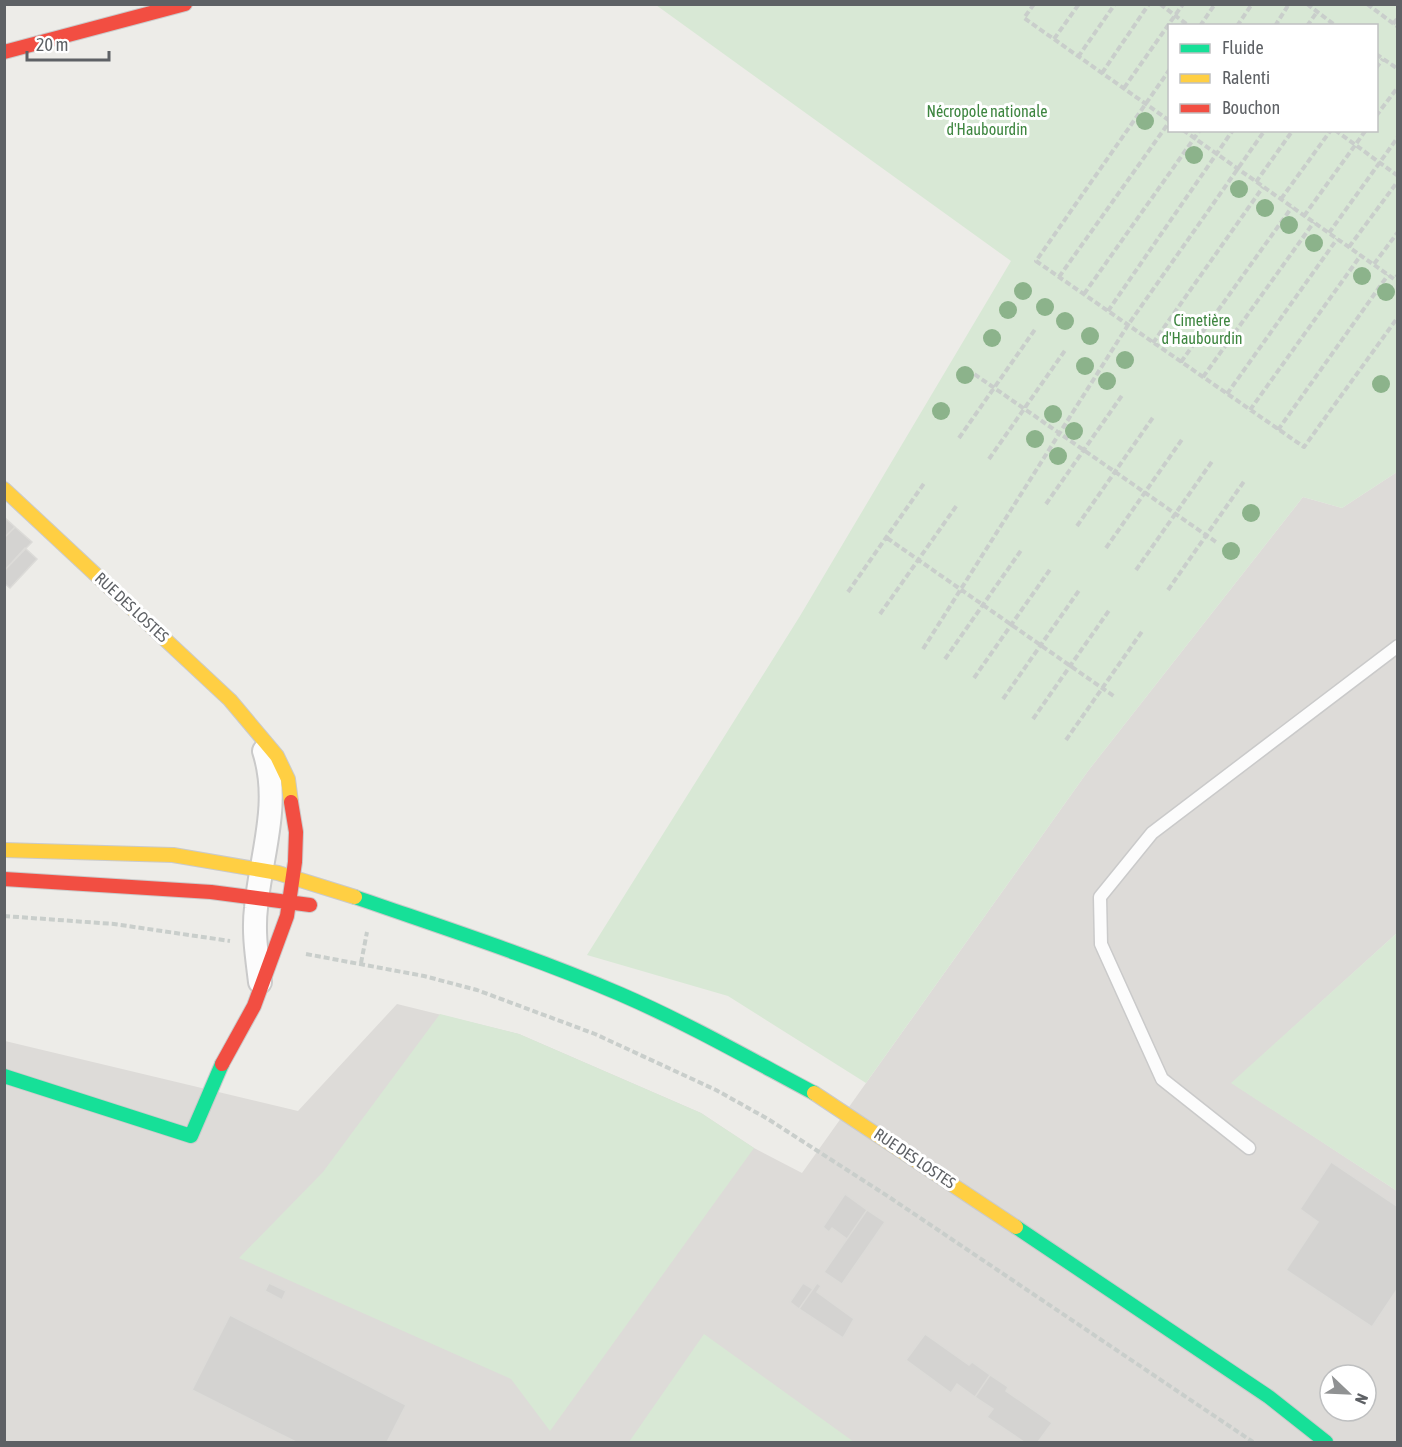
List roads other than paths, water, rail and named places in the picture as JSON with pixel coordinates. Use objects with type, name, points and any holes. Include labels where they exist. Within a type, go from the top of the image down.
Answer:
[{"type":"main road","points":[[4,52],[112,14],[185,4]]},
{"type":"main road","name":"RUE DES LOSTES","points":[[4,489],[231,700],[277,756],[290,786],[296,832],[294,878],[290,902],[266,947]]},
{"type":"main road","name":"RUE DES LOSTES","points":[[4,849],[173,855],[262,870],[294,878],[468,937],[638,1002],[700,1031],[802,1085],[915,1158],[1260,1391],[1326,1443]]},
{"type":"main road","points":[[4,879],[257,897],[325,908]]},
{"type":"main road","name":"RUE DES LOSTES","points":[[360,914],[468,937]]},
{"type":"main road","points":[[4,1076],[191,1136],[226,1054],[254,1006],[261,986]]},
{"type":"street","name":"RUE DES LOSTES","points":[[255,730],[267,763],[272,795],[270,827],[257,897],[266,947],[261,986]]},
{"type":"lane","points":[[1249,1148],[1162,1079],[1101,944],[1100,897],[1152,833],[1398,646]]},
{"type":"park label","name":"Nécropole nationale d'Haubourdin","points":[[987,120]]},
{"type":"park label","name":"Cimetière d'Haubourdin","points":[[1202,329]]}]
